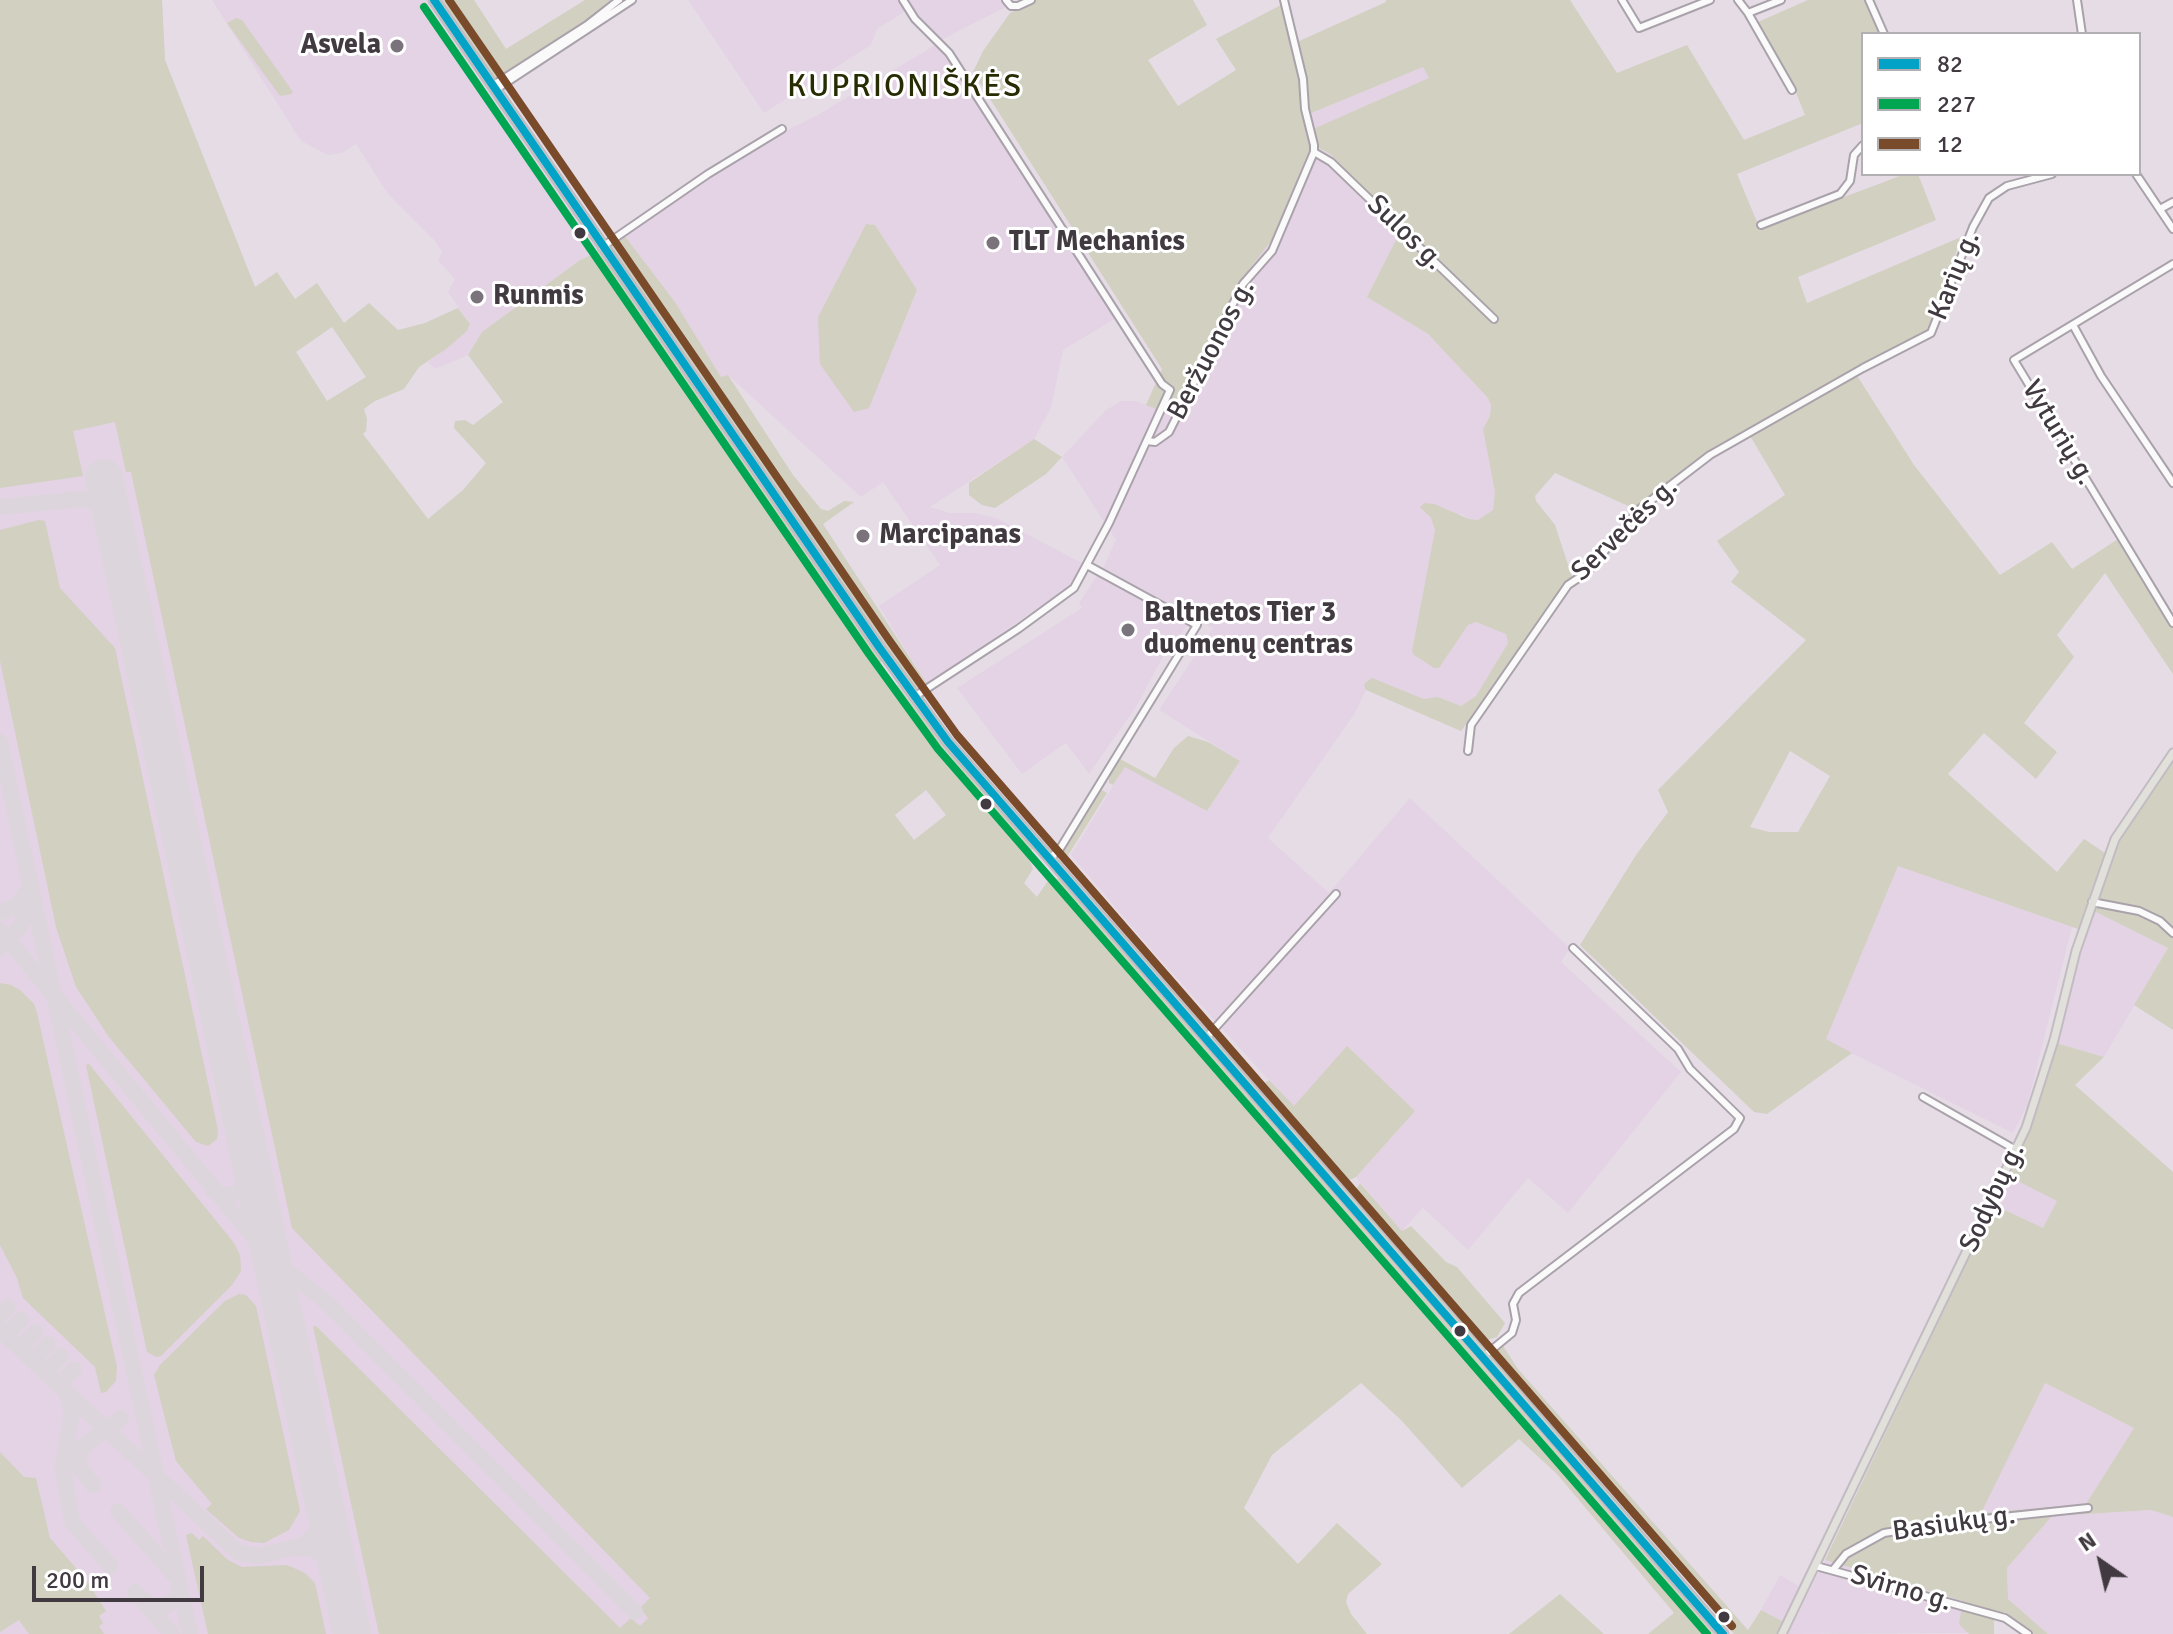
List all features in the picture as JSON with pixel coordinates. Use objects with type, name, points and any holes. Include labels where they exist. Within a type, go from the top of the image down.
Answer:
[{"type":"highway","points":[[434,0],[452,18],[494,88],[602,247],[948,742],[1723,1634]]},
{"type":"main road","name":"Sodybų g.","points":[[1782,1634],[2016,1150],[2037,1097],[2092,902],[2115,839],[2173,753]]},
{"type":"street","points":[[494,88],[619,0]]},
{"type":"street","points":[[494,88],[632,0]]},
{"type":"street","points":[[903,0],[915,19],[949,53],[1162,384],[1170,390],[1147,441]]},
{"type":"street","points":[[1006,0],[1011,6],[1031,0]]},
{"type":"street","points":[[1284,0],[1303,79],[1305,109],[1314,152]]},
{"type":"street","points":[[1622,0],[1639,28],[1710,0]]},
{"type":"street","points":[[1738,0],[1792,90]]},
{"type":"street","points":[[1748,13],[1781,0]]},
{"type":"street","points":[[1869,0],[1883,32]]},
{"type":"street","points":[[2077,0],[2081,32]]},
{"type":"street","points":[[602,247],[708,174],[782,129]]},
{"type":"street","points":[[1761,225],[1840,194],[1850,181],[1854,155],[1861,147]]},
{"type":"street","name":"Beržuonos g.","points":[[914,697],[1066,596],[1079,581],[1147,441],[1155,442],[1169,432],[1243,284],[1272,251],[1314,152]]},
{"type":"street","name":"Sulos g.","points":[[1314,152],[1331,162],[1494,319]]},
{"type":"street","name":"Karių g.","points":[[1851,376],[1931,333],[1973,227],[1989,198],[2007,186],[2044,176]]},
{"type":"street","points":[[2137,176],[2173,229]]},
{"type":"street","points":[[2160,209],[2173,202]]},
{"type":"street","name":"Vyturių g.","points":[[2173,264],[2014,360],[2173,623]]},
{"type":"street","points":[[2073,325],[2101,376],[2173,483]]},
{"type":"street","name":"Servečės g.","points":[[1468,751],[1471,725],[1568,585],[1586,573],[1641,508],[1710,455],[1851,376]]},
{"type":"street","points":[[1050,859],[1061,847],[1197,625],[1087,565]]},
{"type":"street","points":[[1206,1038],[1336,894]]},
{"type":"street","points":[[2092,902],[2139,911],[2160,921],[2173,933]]},
{"type":"street","points":[[1484,1356],[1512,1333],[1516,1320],[1515,1297],[1734,1129],[1740,1118],[1690,1069],[1678,1049],[1573,948]]},
{"type":"street","points":[[1923,1097],[2016,1150]]},
{"type":"street","name":"Basiukų g.","points":[[1833,1570],[1846,1554],[1884,1533],[1932,1524],[2088,1508]]},
{"type":"street","name":"Svirno g.","points":[[1816,1566],[2005,1618],[2028,1634]]},
{"type":"shaded area","points":[[0,0],[162,0],[165,60],[255,287],[327,402],[384,503],[903,854],[959,809],[1039,900],[919,1634],[0,1634]]},
{"type":"shaded area","points":[[0,0],[162,0],[165,60],[255,287],[277,272],[295,299],[317,283],[344,323],[369,303],[398,330],[425,323],[458,308],[470,324],[467,331],[419,367],[404,389],[364,409],[367,419],[363,434],[428,519],[463,490],[486,463],[454,428],[455,421],[465,420],[473,425],[503,402],[468,355],[482,332],[580,260],[596,253],[597,248],[882,661],[876,670],[889,686],[898,685],[941,743],[1033,848],[1028,856],[1033,869],[1024,883],[1037,897],[1047,882],[1059,878],[1557,1446],[1714,1634],[1648,1634],[1674,1613],[1557,1474],[1519,1439],[1462,1488],[1401,1420],[1361,1383],[1272,1455],[1244,1508],[1298,1564],[1337,1523],[1382,1564],[1348,1594],[1346,1602],[1351,1614],[1367,1634],[379,1634],[313,1326],[620,1628],[631,1618],[640,1626],[648,1618],[640,1608],[650,1598],[292,1228],[131,472],[126,472],[115,422],[73,431],[83,476],[0,488]],"holes":[[[332,327],[366,377],[327,401],[296,352]],[[926,790],[946,815],[914,840],[895,815]]]},
{"type":"shaded area","points":[[212,0],[429,0],[597,248],[596,253],[580,260],[482,332],[468,355],[435,369],[428,362],[467,331],[470,324],[448,292],[455,279],[438,260],[442,252],[388,194],[356,144],[342,153],[328,155],[301,141]]},
{"type":"shaded area","points":[[440,0],[474,0],[506,49],[585,0],[616,0],[584,25],[496,79]]},
{"type":"shaded area","points":[[688,0],[899,0],[906,11],[877,29],[871,45],[764,113]]},
{"type":"shaded area","points":[[906,0],[1003,0],[1006,7],[941,40]]},
{"type":"shaded area","points":[[1035,0],[1193,0],[1207,25],[1148,60],[1178,106],[1236,70],[1216,39],[1281,5],[1300,75],[1311,146],[1271,241],[1245,275],[1172,415],[1146,405],[1162,369],[973,72],[983,51],[1010,13]]},
{"type":"shaded area","points":[[1570,0],[1617,73],[1687,45],[1744,140],[1805,115],[1793,85],[1758,22],[1808,0],[1869,0],[1880,32],[1861,32],[1861,124],[1737,174],[1760,229],[1900,176],[1919,176],[1936,220],[1798,277],[1807,303],[1961,237],[1934,322],[1928,331],[1742,432],[1675,477],[1635,509],[1555,473],[1535,496],[1555,525],[1572,577],[1461,731],[1366,690],[1364,684],[1372,678],[1424,699],[1438,697],[1461,706],[1476,696],[1508,643],[1506,634],[1476,622],[1468,625],[1439,668],[1434,668],[1412,651],[1435,530],[1431,518],[1420,507],[1425,503],[1434,504],[1478,520],[1493,510],[1495,492],[1483,429],[1490,416],[1491,405],[1488,398],[1428,334],[1367,297],[1403,226],[1330,154],[1317,147],[1313,129],[1429,78],[1423,67],[1309,114],[1297,42],[1386,2]]},
{"type":"shaded area","points":[[236,18],[242,20],[293,92],[291,94],[280,96],[227,23]]},
{"type":"shaded area","points":[[937,44],[1116,318],[1063,350],[1051,408],[1034,439],[930,507],[950,513],[975,513],[996,518],[1082,563],[1070,586],[927,684],[879,606],[940,565],[883,482],[861,497],[728,375],[721,377],[675,302],[624,235],[708,177],[775,136],[816,116]],"holes":[[[866,224],[875,225],[917,291],[869,407],[818,317]]]},
{"type":"shaded area","points":[[1423,67],[1430,79],[1313,129],[1309,114]]},
{"type":"shaded area","points":[[1311,146],[1330,154],[1403,226],[1367,297],[1428,334],[1488,398],[1491,405],[1490,416],[1483,429],[1495,492],[1493,510],[1479,520],[1462,514],[1426,515],[1431,518],[1435,530],[1412,651],[1434,668],[1439,668],[1468,625],[1476,622],[1506,634],[1508,643],[1476,696],[1461,706],[1438,697],[1424,699],[1382,682],[1364,684],[1366,690],[1355,713],[1268,838],[1329,893],[1410,798],[1570,948],[1561,962],[1681,1072],[1568,1213],[1528,1178],[1468,1250],[1423,1208],[1402,1231],[1356,1177],[1415,1111],[1293,1107],[1155,954],[1071,855],[1125,766],[1207,811],[1240,761],[1159,710],[1213,628],[1103,568],[1116,540],[1062,457],[1106,410],[1122,401],[1136,401],[1171,414],[1245,275],[1271,241]]},
{"type":"shaded area","points":[[866,224],[875,225],[917,290],[869,408],[854,412],[820,364],[818,317]]},
{"type":"shaded area","points":[[624,235],[675,302],[721,377],[728,375],[793,475],[821,509],[828,511],[844,501],[854,502],[823,524],[927,684],[915,689],[610,248]]},
{"type":"shaded area","points":[[1856,374],[1914,465],[2000,575],[2052,542],[2072,569],[2118,539],[2173,627],[2173,674],[2105,573],[2057,635],[2074,657],[2024,723],[2057,752],[2036,779],[1984,733],[1948,774],[2057,872],[2084,839],[2105,853],[2078,929],[1898,866],[1826,1039],[1852,1053],[1767,1114],[1754,1112],[1580,945],[1636,855],[1668,812],[1658,790],[1806,640],[1731,582],[1739,572],[1717,541],[1785,495],[1749,434]],"holes":[[[1790,751],[1830,776],[1798,832],[1769,832],[1750,827]]]},
{"type":"shaded area","points":[[1034,439],[1062,457],[1046,474],[995,508],[982,505],[969,495],[969,483]]},
{"type":"shaded area","points":[[45,521],[60,588],[115,648],[218,1130],[217,1139],[208,1146],[196,1142],[109,1037],[76,987],[56,927],[0,661],[0,530]]},
{"type":"shaded area","points":[[1098,574],[1188,624],[1166,651],[1136,707],[1089,774],[1066,743],[1022,774],[957,688],[1082,608],[1079,603]]},
{"type":"shaded area","points":[[1188,736],[1208,742],[1240,761],[1207,811],[1125,767],[1113,785],[1109,783],[1109,774],[1120,759],[1155,778],[1174,748]]},
{"type":"shaded area","points":[[2173,758],[2173,1030],[2134,1005],[2168,948],[2092,910],[2115,848]]},
{"type":"shaded area","points":[[1102,790],[1107,793],[1062,865],[1061,854],[1096,794]]},
{"type":"shaded area","points":[[1898,866],[2072,927],[2027,1106],[2013,1133],[1825,1040]]},
{"type":"shaded area","points":[[2092,910],[2168,948],[2104,1057],[2056,1043]]},
{"type":"shaded area","points":[[0,983],[20,990],[34,1004],[37,1013],[117,1367],[116,1381],[106,1392],[101,1393],[95,1367],[23,1298],[17,1278],[0,1245]]},
{"type":"shaded area","points":[[2056,1043],[2104,1057],[2075,1085],[2173,1172],[2173,1517],[2151,1510],[2052,1516],[2007,1568],[2008,1599],[2048,1634],[2031,1634],[2005,1612],[1994,1612],[1994,1634],[1969,1634],[1959,1624],[1963,1601],[1825,1560],[1994,1205],[2043,1228],[2057,1201],[2008,1176],[2032,1122]],"holes":[[[2045,1383],[2134,1428],[2086,1504],[1981,1513]]]},
{"type":"shaded area","points":[[1347,1046],[1415,1111],[1356,1177],[1345,1182],[1265,1092],[1263,1084],[1269,1080],[1294,1106]]},
{"type":"shaded area","points":[[89,1064],[234,1243],[240,1255],[241,1271],[232,1285],[161,1356],[147,1352],[86,1065]]},
{"type":"shaded area","points":[[2008,1176],[2058,1201],[2043,1228],[1994,1205]]},
{"type":"shaded area","points":[[1360,1183],[1402,1231],[1411,1226],[1446,1262],[1457,1267],[1505,1323],[1497,1337],[1487,1340],[1473,1330],[1355,1196]]},
{"type":"shaded area","points":[[239,1294],[246,1295],[256,1306],[300,1511],[289,1530],[264,1543],[239,1538],[206,1509],[212,1504],[176,1461],[154,1375],[160,1365],[225,1301]]},
{"type":"shaded area","points":[[1503,1346],[1518,1369],[1748,1630],[1761,1610],[1784,1622],[1777,1634],[1734,1634],[1503,1368],[1493,1355]]},
{"type":"shaded area","points":[[2045,1383],[2134,1428],[2086,1505],[1980,1513]]},
{"type":"shaded area","points":[[0,1452],[24,1477],[36,1478],[50,1538],[86,1580],[106,1611],[99,1616],[103,1623],[99,1626],[104,1634],[29,1634],[19,1620],[0,1632]]},
{"type":"shaded area","points":[[2151,1510],[2173,1517],[2173,1634],[2048,1634],[2008,1599],[2007,1568],[2052,1516]]},
{"type":"shaded area","points":[[192,1533],[199,1540],[203,1536],[228,1560],[242,1567],[287,1565],[305,1573],[315,1583],[326,1634],[208,1634],[186,1535]]},
{"type":"shaded area","points":[[1825,1560],[1964,1601],[1970,1633],[1788,1634]]},
{"type":"shaded area","points":[[1780,1575],[1802,1588],[1784,1622],[1761,1610]]},
{"type":"shaded area","points":[[1560,1594],[1604,1634],[1509,1634]]},
{"type":"taxiway","points":[[0,507],[81,499],[94,501],[113,518]]},
{"type":"taxiway","points":[[0,742],[159,1489]]},
{"type":"taxiway","points":[[0,912],[16,907],[28,889]]},
{"type":"taxiway","points":[[0,948],[20,927],[30,897]]},
{"type":"taxiway","points":[[0,930],[272,1259],[326,1302],[635,1612]]},
{"type":"taxiway","points":[[213,1191],[225,1196],[240,1192],[251,1178],[251,1163]]},
{"type":"taxiway","points":[[0,1316],[8,1307]]},
{"type":"taxiway","points":[[6,1336],[21,1319]]},
{"type":"taxiway","points":[[0,1330],[239,1553],[259,1556],[304,1545],[322,1526],[325,1507]]},
{"type":"taxiway","points":[[19,1348],[35,1332]]},
{"type":"taxiway","points":[[32,1361],[48,1344]]},
{"type":"taxiway","points":[[45,1373],[61,1356]]},
{"type":"taxiway","points":[[58,1385],[74,1369]]},
{"type":"taxiway","points":[[63,1464],[72,1411],[66,1393]]},
{"type":"taxiway","points":[[110,1566],[72,1522],[63,1468],[72,1454],[121,1418]]},
{"type":"taxiway","points":[[84,1445],[79,1455],[79,1466],[93,1485]]},
{"type":"taxiway","points":[[157,1482],[190,1634]]},
{"type":"taxiway","points":[[118,1511],[177,1578]]},
{"type":"taxiway","points":[[297,1548],[312,1549],[325,1556],[335,1566],[340,1578]]},
{"type":"taxiway","points":[[135,1592],[151,1607],[164,1607],[176,1600],[180,1586]]},
{"type":"taxiway","points":[[144,1602],[172,1634]]},
{"type":"runway","points":[[104,478],[352,1634]]},
{"type":"transit line","name":"82","points":[[434,0],[879,647],[948,742],[1723,1634]]},
{"type":"transit line","name":"12","points":[[449,0],[957,735],[1732,1626]]},
{"type":"transit line","name":"227","points":[[424,7],[869,654],[938,749],[1707,1634]]},
{"type":"place","name":"Asvela","points":[[397,46]]},
{"type":"place","name":"TLT Mechanics","points":[[993,243]]},
{"type":"place","name":"Runmis","points":[[477,297]]},
{"type":"place","name":"Marcipanas","points":[[863,536]]},
{"type":"place","name":"Baltnetos Tier 3 duomenų centras","points":[[1128,630]]},
{"type":"district","name":"KUPRIONIŠKĖS","points":[[905,88]]}]
